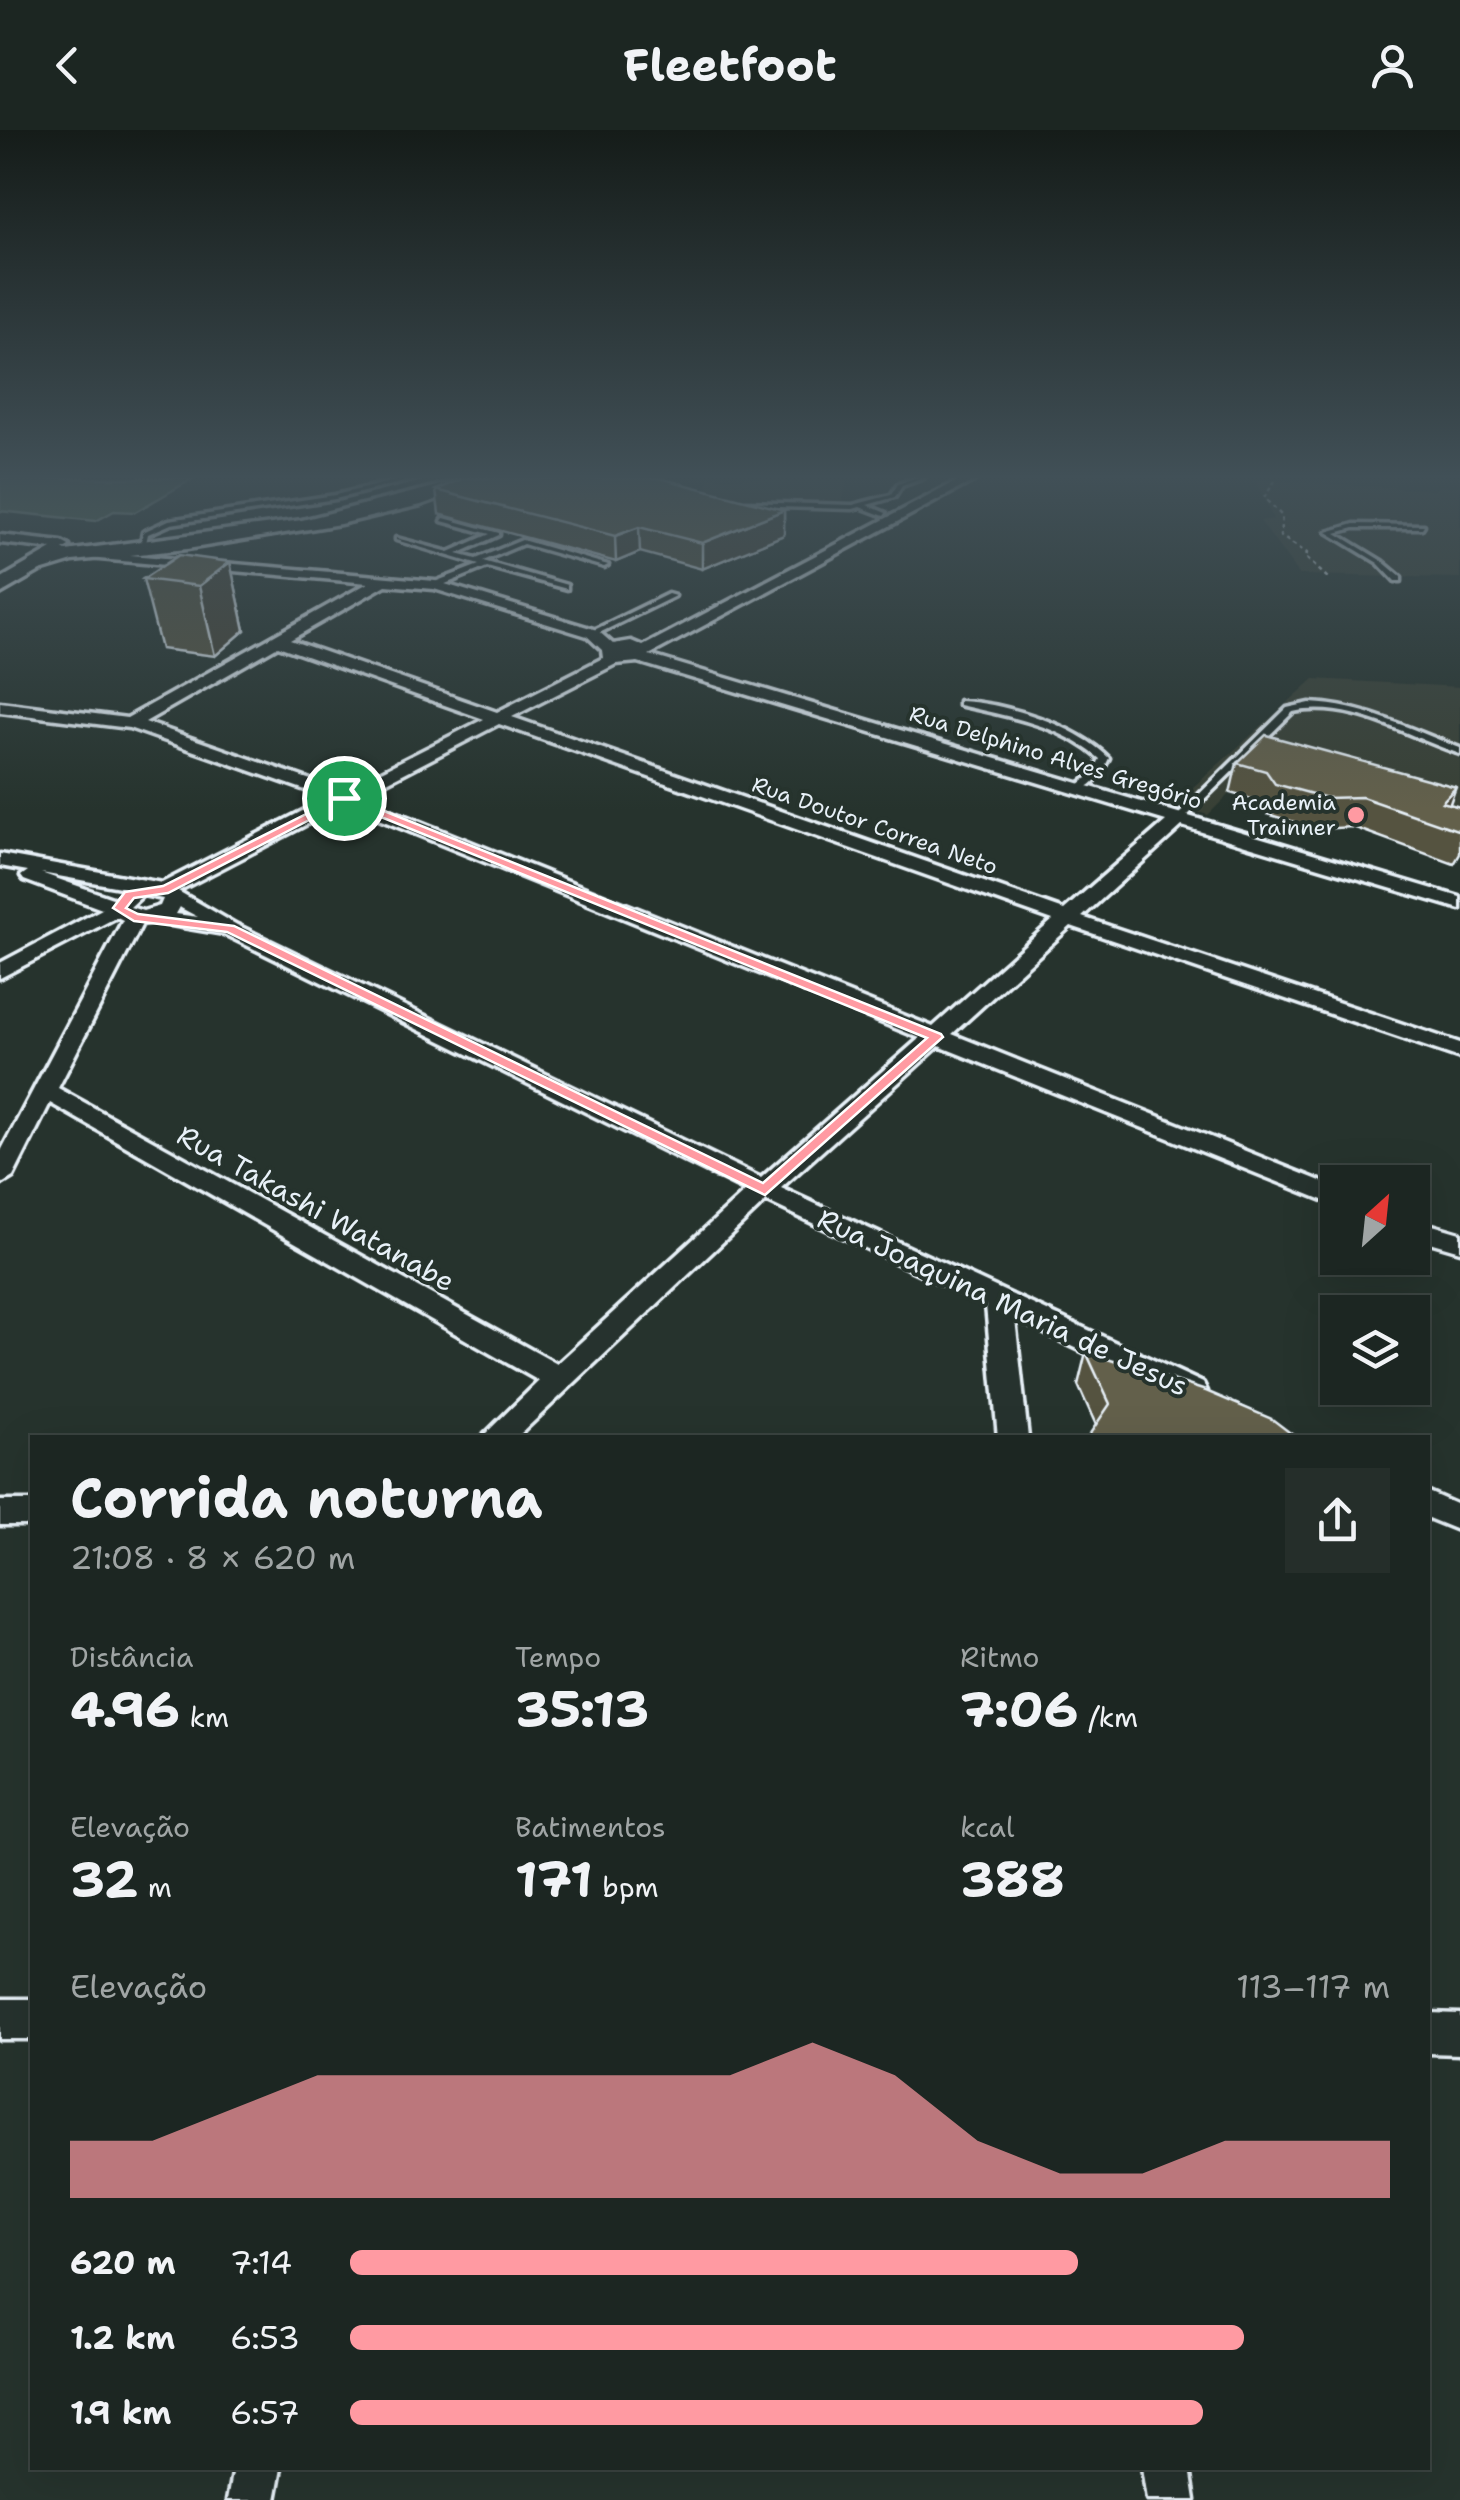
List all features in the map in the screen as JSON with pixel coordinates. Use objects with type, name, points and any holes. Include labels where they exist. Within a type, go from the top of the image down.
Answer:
[{"type":"street","points":[[130,723],[369,589]]},
{"type":"street","name":"Rua Delphino Alves Gregório","points":[[448,589],[592,633],[626,653],[1460,903]]},
{"type":"street","points":[[626,653],[746,589]]},
{"type":"street","points":[[0,1176],[136,914],[130,895],[165,891],[496,717],[754,589]]},
{"type":"street","name":"Rua Doutor Correa Neto","points":[[276,640],[1069,919],[1460,1051]]},
{"type":"street","points":[[0,707],[130,723],[172,734],[344,798],[1320,1191]]},
{"type":"street","points":[[499,1435],[765,1190],[1180,818]]},
{"type":"street","points":[[2,860],[165,891],[230,928]]},
{"type":"street","points":[[2,860],[38,879],[136,914],[230,928]]},
{"type":"street","points":[[0,972],[136,914],[174,905],[165,891]]},
{"type":"street","name":"Rua Joaquina Maria de Jesus","points":[[230,928],[765,1190],[1214,1400]]},
{"type":"street","name":"Rua Takashi Watanabe","points":[[46,1091],[558,1378]]},
{"type":"street","points":[[1430,1233],[1460,1242]]},
{"type":"street","points":[[999,1300],[1013,1435]]},
{"type":"street","points":[[0,1512],[30,1513]]},
{"type":"street","points":[[0,2019],[30,2019]]},
{"type":"street","points":[[1430,2033],[1460,2034]]},
{"type":"street","points":[[252,2500],[258,2470]]},
{"type":"street","points":[[1166,2470],[1171,2500]]},
{"type":"lane","points":[[592,633],[671,596]]},
{"type":"lane","points":[[962,702],[1038,720],[1086,739],[1105,758],[1096,775],[1081,787]]},
{"type":"lane","points":[[1180,818],[1290,710],[1306,704],[1332,706],[1460,751]]},
{"type":"shaded area","points":[[1314,679],[1460,687],[1460,840],[1259,764],[1208,815],[1173,805]]},
{"type":"building","points":[[1266,735],[1456,787],[1442,802],[1460,807],[1460,831],[1362,797],[1327,798],[1275,784],[1266,771],[1237,763]]},
{"type":"building","points":[[1086,1352],[1206,1391],[1272,1419],[1293,1435],[1089,1435],[1110,1404]]},
{"type":"place","name":"Academia Trainner","points":[[1356,815]]},
{"type":"route","points":[[344,798],[936,1037],[765,1190],[230,928],[153,916],[134,918],[119,908],[130,895],[164,890],[344,798]]}]
